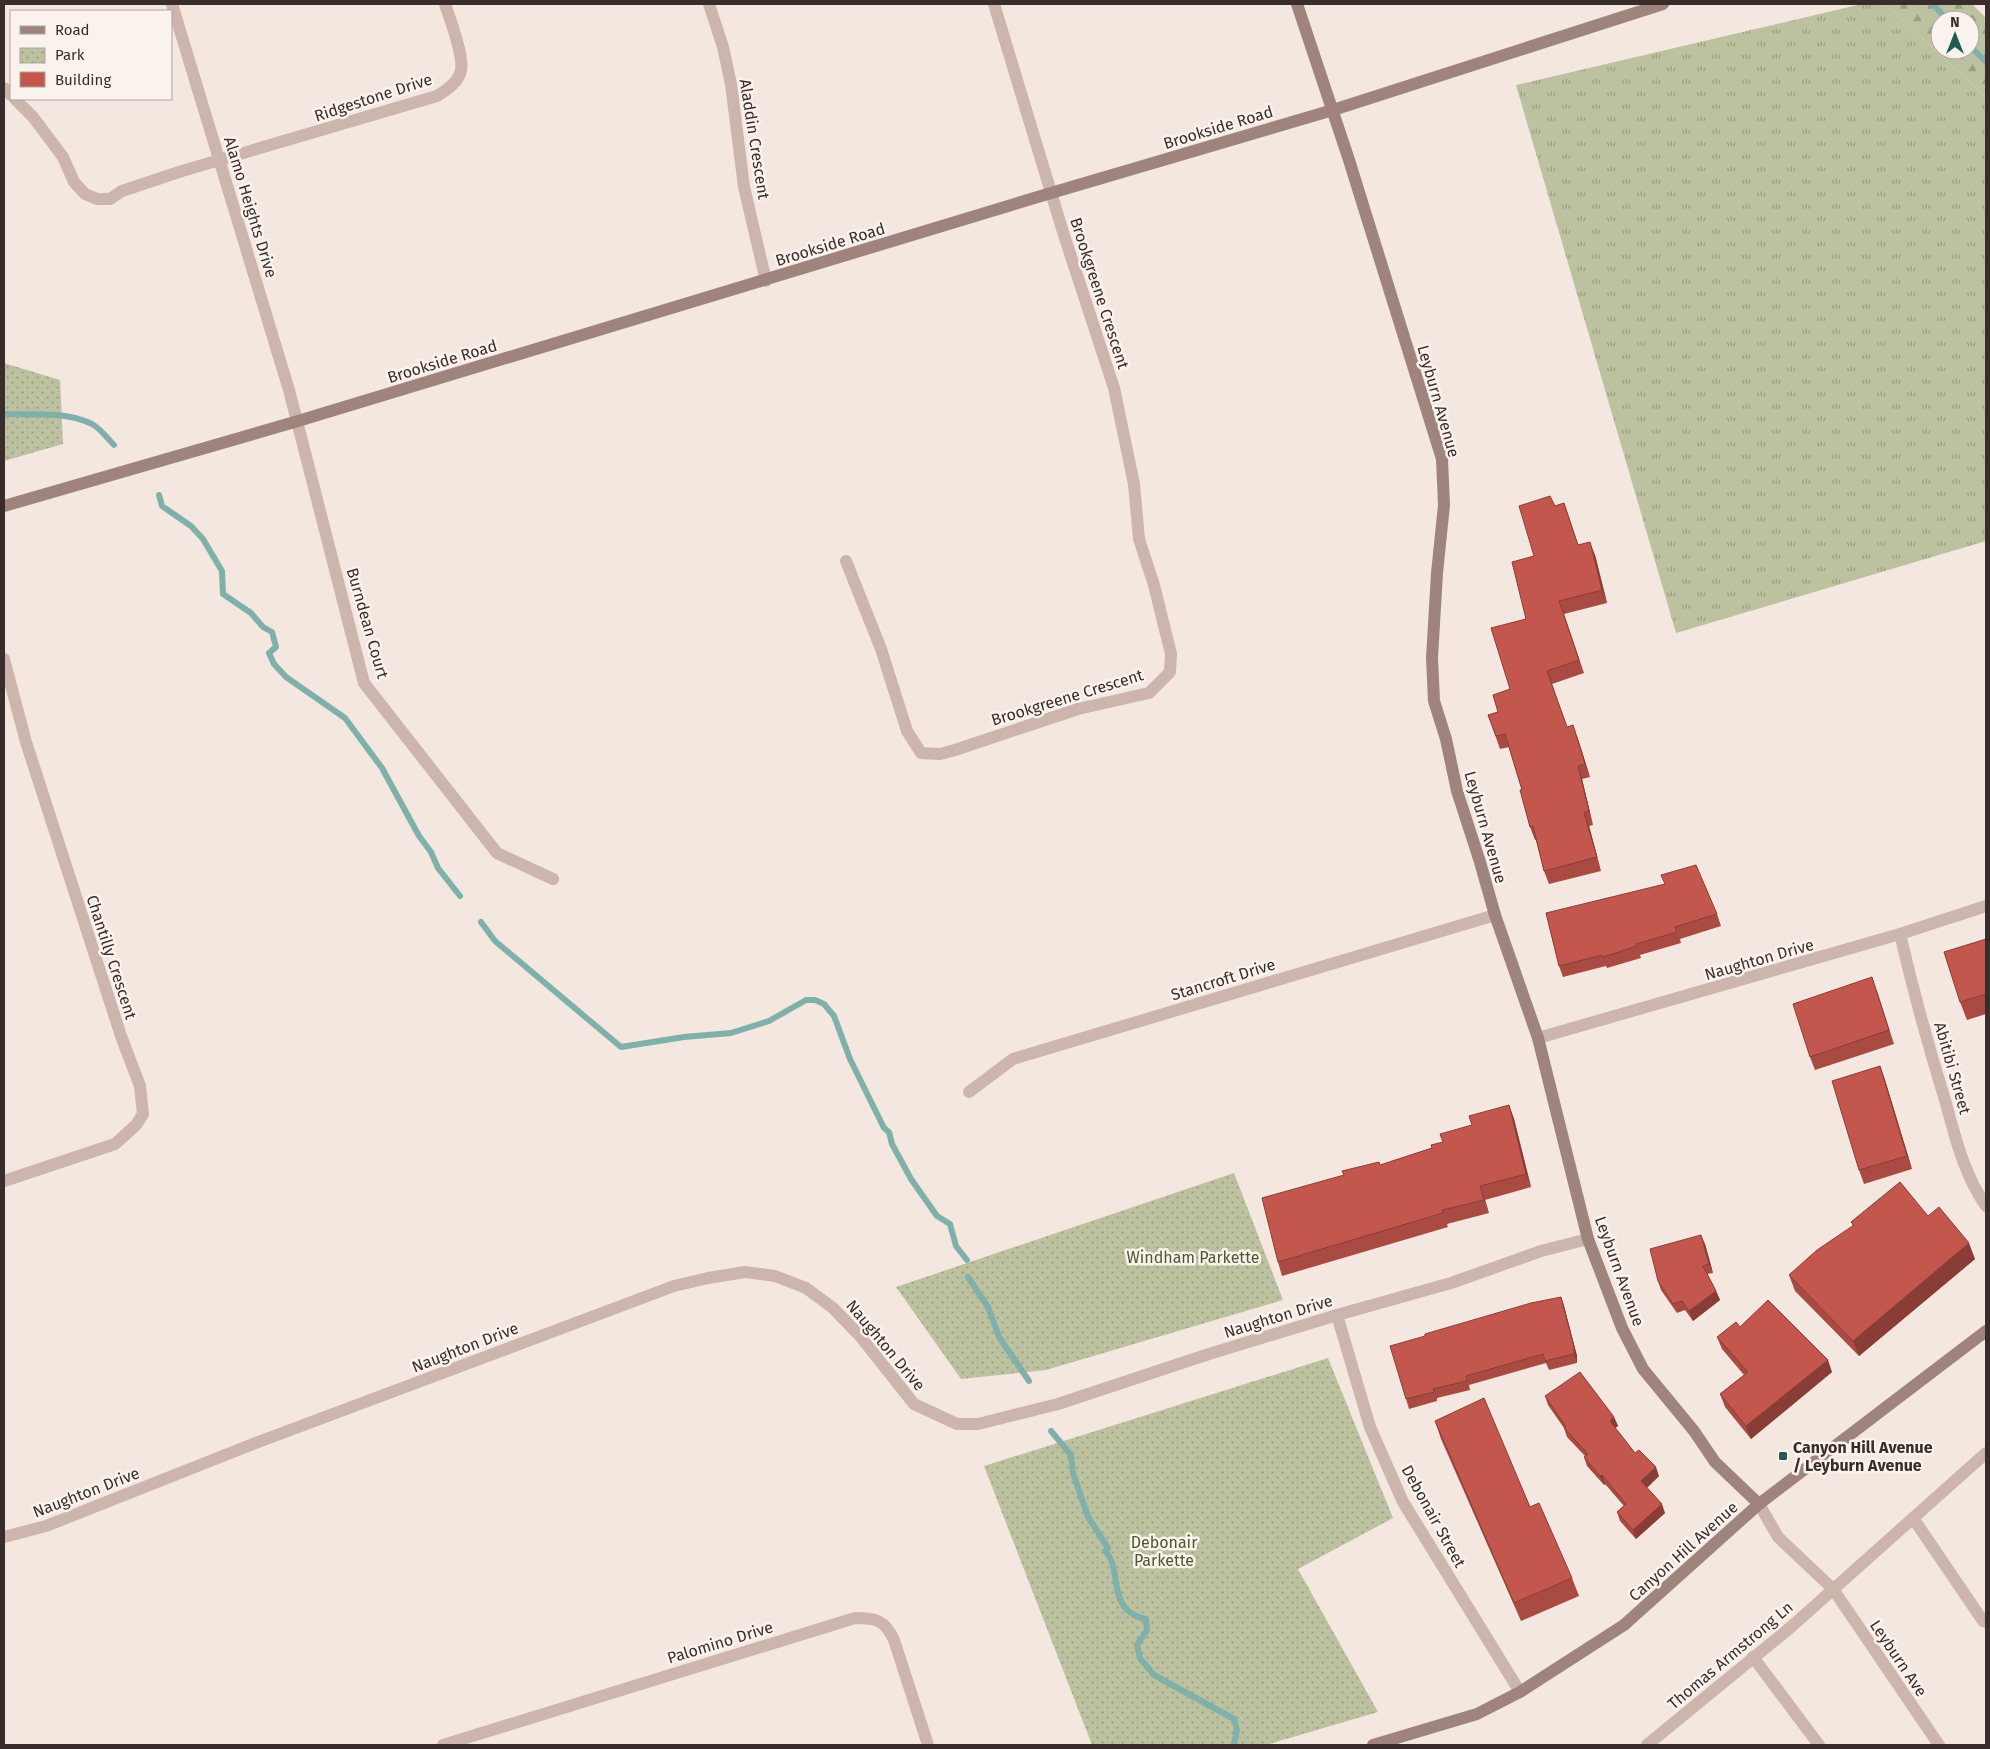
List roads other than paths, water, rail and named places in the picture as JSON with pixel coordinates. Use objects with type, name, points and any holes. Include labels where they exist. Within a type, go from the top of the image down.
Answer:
[{"type":"street","name":"Alamo Heights Drive","points":[[172,4],[298,421]]},
{"type":"street","name":"Ridgestone Drive","points":[[16,100],[33,117],[63,157],[74,182],[85,194],[97,199],[110,199],[122,192],[220,161],[437,96],[449,89],[461,70],[461,57],[445,4]]},
{"type":"street","name":"Aladdin Crescent","points":[[709,4],[731,84],[744,187],[766,280]]},
{"type":"street","points":[[994,4],[1051,193]]},
{"type":"street","name":"Leyburn Avenue","points":[[1297,4],[1333,110],[1442,459],[1444,505],[1437,572],[1432,658],[1434,702],[1446,739],[1457,791],[1495,915],[1538,1038],[1588,1239],[1622,1328],[1643,1369],[1694,1431],[1715,1462],[1759,1504]]},
{"type":"street","name":"Brookside Road","points":[[4,506],[298,421],[1051,193],[1333,110],[1663,4]]},
{"type":"street","name":"Brookgreene Crescent","points":[[846,561],[881,649],[906,732],[921,753],[940,754],[1078,709],[1149,693],[1170,672],[1171,654],[1154,586],[1139,539],[1134,484],[1114,388],[1051,193]]},
{"type":"street","name":"Burndean Court","points":[[298,421],[364,683],[497,853],[553,879]]},
{"type":"street","name":"Chantilly Crescent","points":[[4,659],[32,761],[121,1036],[140,1086],[143,1114],[136,1126],[114,1144],[4,1181]]},
{"type":"street","name":"Naughton Drive","points":[[1538,1038],[1900,934],[1986,906]]},
{"type":"street","name":"Stancroft Drive","points":[[969,1092],[1013,1059],[1495,915]]},
{"type":"street","name":"Abitibi Street","points":[[1900,934],[1931,1055],[1962,1160],[1978,1194],[1986,1206]]},
{"type":"street","name":"Naughton Drive","points":[[4,1537],[46,1526],[253,1444],[674,1286],[708,1278],[745,1272],[775,1276],[806,1288],[833,1308],[860,1336],[914,1404],[957,1424],[978,1424],[1058,1404],[1209,1354],[1451,1283],[1541,1251],[1588,1239]]},
{"type":"street","name":"Debonair Street","points":[[1337,1315],[1370,1427],[1403,1502],[1520,1692]]},
{"type":"street","name":"Canyon Hill Avenue","points":[[1373,1745],[1477,1714],[1520,1692],[1624,1626],[1759,1504],[1986,1331]]},
{"type":"street","name":"Thomas Armstrong Ln","points":[[1647,1745],[1791,1626],[1986,1454]]},
{"type":"street","name":"Leyburn Ave","points":[[1759,1504],[1778,1537],[1832,1589],[1939,1745]]},
{"type":"street","points":[[1913,1518],[1983,1621],[1986,1622]]},
{"type":"street","name":"Palomino Drive","points":[[443,1745],[855,1618],[873,1618],[888,1628],[894,1640],[928,1745]]},
{"type":"street","points":[[1753,1656],[1819,1745]]},
{"type":"waterway","points":[[1933,4],[1938,10]]},
{"type":"waterway","points":[[1980,56],[1986,62]]},
{"type":"waterway","points":[[4,414],[49,414],[82,420],[95,426],[114,445]]},
{"type":"waterway","points":[[159,495],[162,506],[191,526],[203,539],[222,571],[223,594],[251,613],[263,627],[272,632],[276,647],[269,653],[274,664],[286,677],[345,718],[382,768],[419,836],[431,852],[438,868],[460,896]]},
{"type":"waterway","points":[[481,922],[495,941],[621,1047],[684,1037],[731,1033],[769,1021],[806,1000],[815,1000],[824,1004],[834,1016],[850,1059],[884,1128],[889,1132],[892,1144],[911,1179],[937,1216],[950,1224],[956,1246],[967,1260]]},
{"type":"waterway","points":[[968,1277],[988,1307],[999,1337],[1029,1381]]},
{"type":"waterway","points":[[1051,1431],[1071,1455],[1073,1473],[1088,1517],[1108,1548],[1105,1551],[1113,1565],[1120,1600],[1131,1613],[1146,1619],[1147,1630],[1137,1645],[1140,1658],[1154,1675],[1234,1719],[1237,1730],[1234,1744]]},
{"type":"place","name":"Canyon Hill Avenue / Leyburn Avenue","points":[[1783,1456]]},
{"type":"park label","name":"Windham Parkette","points":[[1193,1257]]},
{"type":"park label","name":"Debonair Parkette","points":[[1164,1551]]}]
